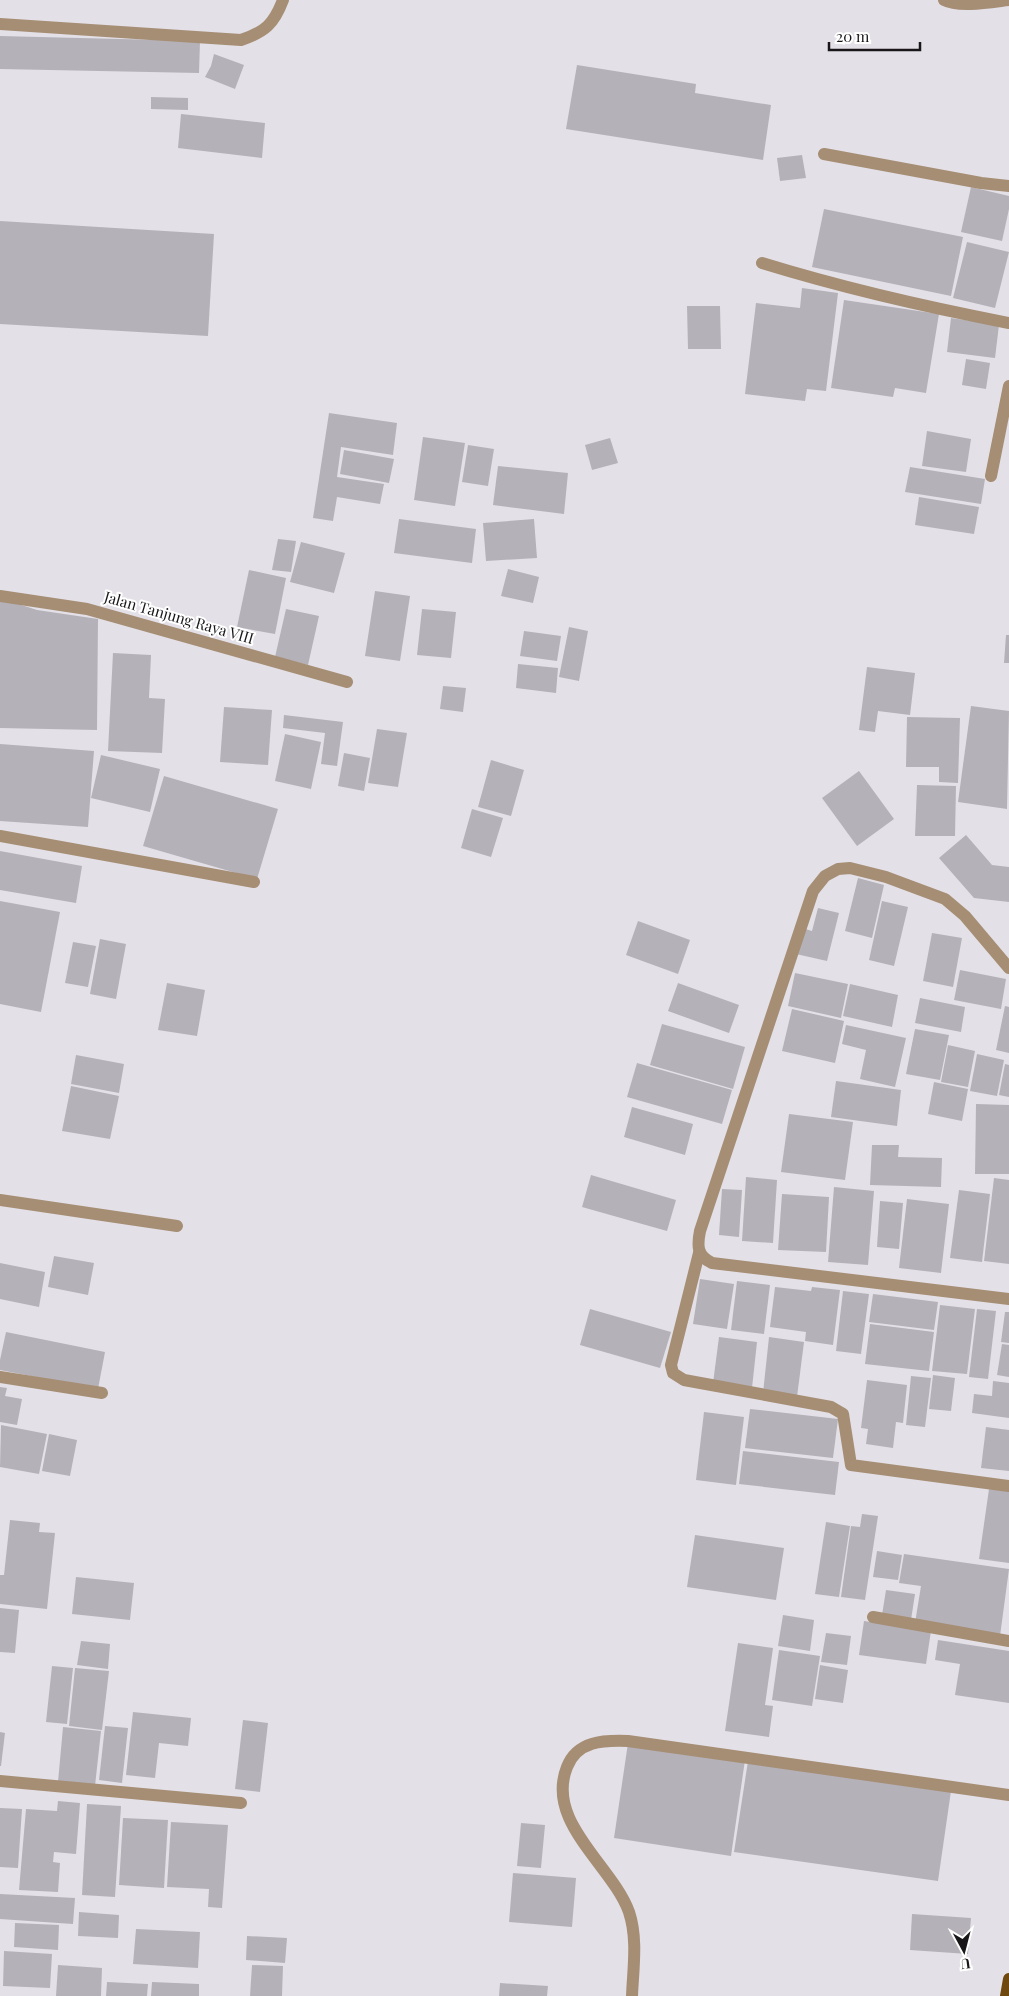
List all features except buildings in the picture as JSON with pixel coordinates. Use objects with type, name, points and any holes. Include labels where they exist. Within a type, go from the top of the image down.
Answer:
[{"type":"main road","points":[[1006,1996],[1009,1979]]},
{"type":"street","points":[[0,24],[241,40],[256,35],[269,27],[283,0]]},
{"type":"street","points":[[944,0],[959,4],[1009,0]]},
{"type":"street","points":[[824,154],[981,183],[1009,186]]},
{"type":"street","points":[[762,263],[827,282],[1009,323]]},
{"type":"street","points":[[991,476],[1009,386]]},
{"type":"street","name":"Jalan Tanjung Raya VIII","points":[[0,596],[87,609],[348,682]]},
{"type":"street","points":[[0,836],[254,882]]},
{"type":"street","points":[[1009,968],[965,916],[946,900],[886,877],[850,868],[838,870],[825,876],[813,891],[700,1231],[697,1245],[699,1253],[705,1260],[712,1263],[1009,1300]]},
{"type":"street","points":[[0,1200],[177,1226]]},
{"type":"street","points":[[699,1253],[671,1365],[673,1373],[684,1380],[831,1407],[843,1414],[851,1465],[1009,1486]]},
{"type":"street","points":[[0,1377],[102,1393]]},
{"type":"street","points":[[873,1617],[1009,1641]]},
{"type":"street","points":[[632,1996],[634,1936],[629,1913],[619,1891],[573,1826],[564,1807],[562,1792],[564,1774],[570,1758],[583,1747],[603,1740],[628,1741],[1009,1795]]},
{"type":"street","points":[[0,1781],[242,1803]]}]
